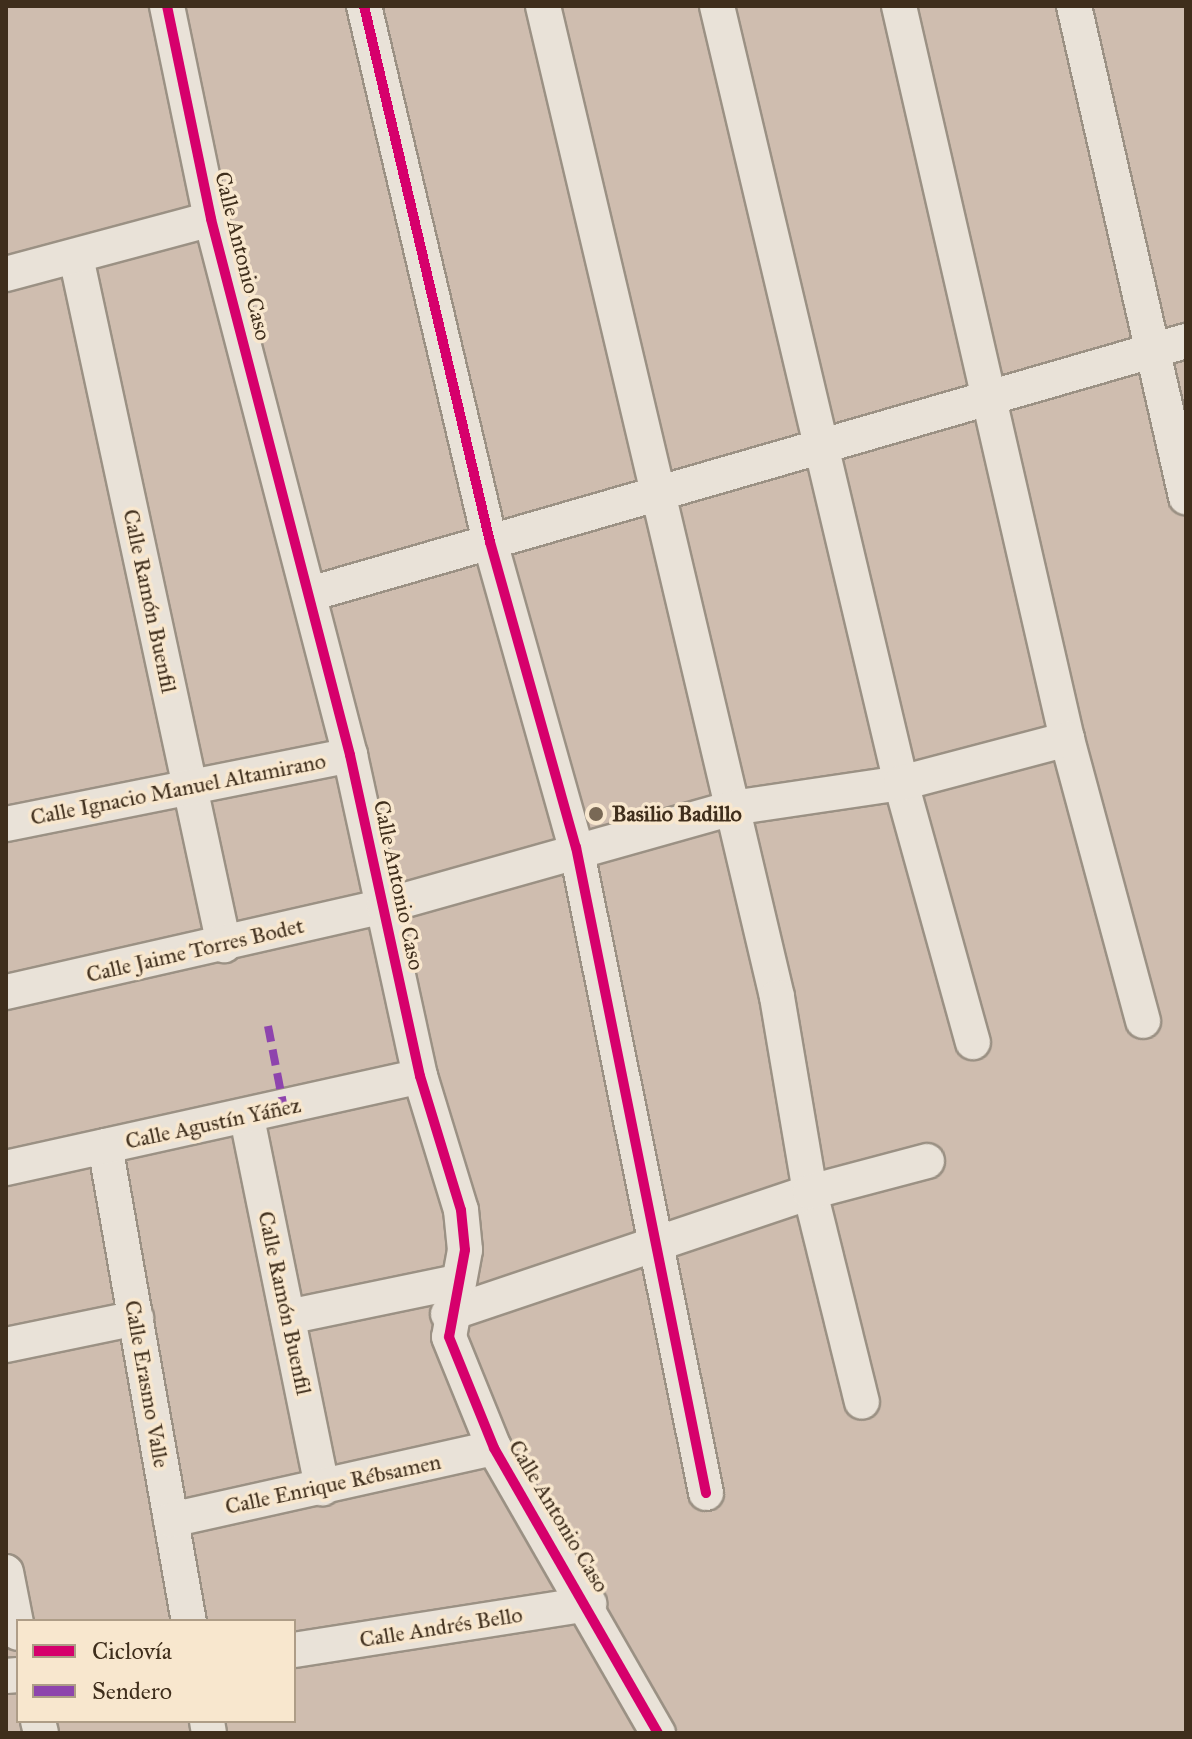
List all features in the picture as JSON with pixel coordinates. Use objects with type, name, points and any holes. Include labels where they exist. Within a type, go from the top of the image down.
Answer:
[{"type":"street","name":"Calle Antonio Caso","points":[[167,6],[211,219],[350,755],[420,1076],[461,1210],[465,1250],[452,1298],[463,1381],[494,1448],[589,1604],[658,1733]]},
{"type":"street","points":[[364,6],[490,542],[576,847],[652,1243],[706,1493]]},
{"type":"street","points":[[543,6],[777,997],[810,1192],[862,1402]]},
{"type":"street","points":[[717,6],[901,783],[973,1042]]},
{"type":"street","points":[[899,6],[1067,739],[1143,1021]]},
{"type":"street","points":[[1074,6],[1170,345],[1186,497]]},
{"type":"street","points":[[6,274],[211,219]]},
{"type":"street","name":"Calle Ramón Buenfil","points":[[76,257],[224,945]]},
{"type":"street","points":[[310,594],[1170,345]]},
{"type":"street","name":"Calle Jaime Torres Bodet","points":[[6,992],[224,945],[384,906],[576,847],[732,808],[901,783],[1067,739]]},
{"type":"street","name":"Calle Ignacio Manuel Altamirano","points":[[7,817],[350,755]]},
{"type":"street","name":"Calle Agustín Yáñez","points":[[6,1168],[247,1118],[420,1076]]},
{"type":"street","name":"Calle Ramón Buenfil","points":[[247,1118],[322,1488]]},
{"type":"street","name":"Calle Erasmo Valle","points":[[105,1146],[189,1619]]},
{"type":"street","points":[[288,1317],[452,1298],[652,1243],[810,1192],[927,1161]]},
{"type":"street","points":[[6,1345],[136,1318]]},
{"type":"street","name":"Calle Enrique Rébsamen","points":[[171,1520],[494,1448]]},
{"type":"street","points":[[6,1572],[16,1623]]},
{"type":"street","name":"Calle Andrés Bello","points":[[296,1650],[589,1604]]},
{"type":"building","name":"Basilio Badillo","points":[[6,6],[1186,6],[1186,1733],[6,1733]]},
{"type":"marked path","points":[[268,1026],[284,1108]]},
{"type":"cycle path","points":[[167,6],[211,219],[350,755],[420,1076],[461,1210],[465,1250],[449,1337],[494,1448],[658,1733]]},
{"type":"cycle path","points":[[364,6],[490,542],[576,847],[706,1493]]},
{"type":"place","name":"Basilio Badillo","points":[[596,814]]}]
